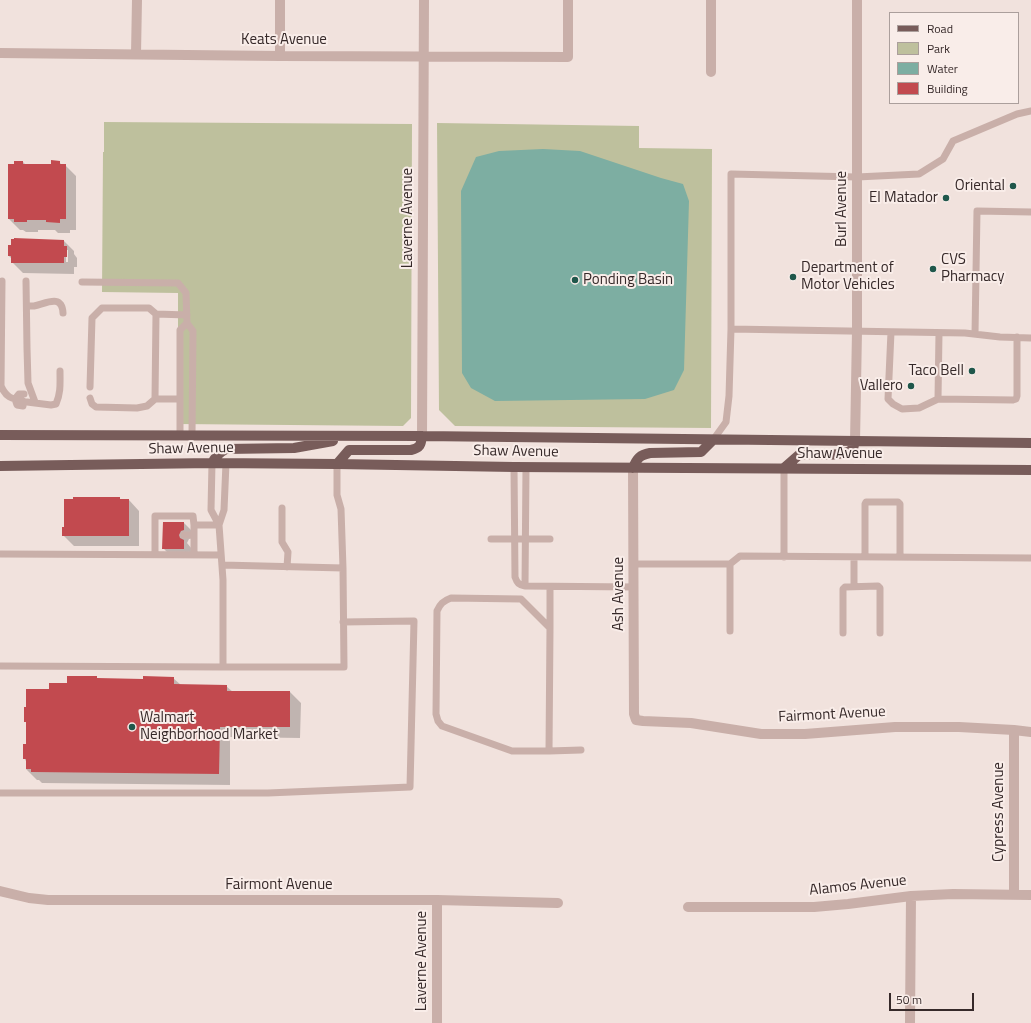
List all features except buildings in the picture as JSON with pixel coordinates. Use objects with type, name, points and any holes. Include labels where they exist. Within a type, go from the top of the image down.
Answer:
[{"type":"main road","name":"Shaw Avenue","points":[[0,434],[422,436],[1031,443]]},
{"type":"main road","points":[[212,463],[219,453],[226,449],[294,448],[356,436]]},
{"type":"main road","points":[[337,464],[349,450],[411,450],[418,448],[421,443],[422,436]]},
{"type":"main road","points":[[633,468],[635,462],[643,454],[701,452],[714,440]]},
{"type":"main road","points":[[784,468],[800,454],[839,454],[847,452],[853,448],[855,442]]},
{"type":"main road","name":"Shaw Avenue","points":[[0,466],[226,463],[514,467],[1031,470]]},
{"type":"street","points":[[136,0],[136,54]]},
{"type":"street","points":[[280,0],[280,56]]},
{"type":"street","name":"Laverne Avenue","points":[[422,436],[424,0]]},
{"type":"street","name":"Keats Avenue","points":[[0,53],[568,57],[568,0]]},
{"type":"street","points":[[710,0],[712,72]]},
{"type":"street","name":"Burl Avenue","points":[[855,442],[857,331],[857,0]]},
{"type":"street","name":"Ash Avenue","points":[[633,468],[634,714],[636,720]]},
{"type":"street","name":"Fairmont Avenue","points":[[636,720],[690,724],[761,734],[805,734],[895,727],[959,727],[1031,732]]},
{"type":"street","name":"Cypress Avenue","points":[[1014,730],[1014,895]]},
{"type":"street","name":"Fairmont Avenue","points":[[0,891],[29,898],[48,900],[437,900],[558,902]]},
{"type":"street","name":"Alamos Avenue","points":[[688,906],[814,906],[848,904],[911,896],[953,894],[1031,896]]},
{"type":"street","points":[[910,1023],[911,896]]},
{"type":"street","name":"Laverne Avenue","points":[[437,900],[437,1023]]},
{"type":"lane","points":[[714,440],[726,422],[729,396],[731,329],[731,174],[857,177],[919,174],[943,159],[953,141],[1017,114],[1031,111]]},
{"type":"lane","points":[[975,334],[977,211],[1031,212]]},
{"type":"lane","points":[[2,281],[1,386],[8,397],[15,399]]},
{"type":"lane","points":[[26,281],[27,401]]},
{"type":"lane","points":[[82,282],[178,283],[186,293],[187,323],[193,331],[192,435]]},
{"type":"lane","points":[[27,306],[56,301],[63,307],[63,313]]},
{"type":"lane","points":[[90,387],[92,318],[102,308],[149,308],[156,314],[187,315]]},
{"type":"lane","points":[[155,399],[156,314]]},
{"type":"lane","points":[[180,435],[180,330],[187,323]]},
{"type":"lane","points":[[731,329],[939,332],[975,334],[1000,338],[1031,338]]},
{"type":"lane","points":[[891,332],[888,399],[902,409],[919,408],[938,399],[1016,399],[1017,338]]},
{"type":"lane","points":[[938,399],[939,332]]},
{"type":"lane","points":[[15,399],[17,405],[27,401],[51,405],[56,404],[60,390],[60,371]]},
{"type":"lane","points":[[15,399],[19,394],[27,401]]},
{"type":"lane","points":[[90,398],[92,404],[96,407],[137,408],[147,406],[155,399],[180,399]]},
{"type":"lane","points":[[212,463],[211,510],[219,525]]},
{"type":"lane","points":[[223,667],[223,580],[219,525],[224,510],[226,463]]},
{"type":"lane","points":[[0,666],[344,667],[341,509],[337,495],[337,464]]},
{"type":"lane","points":[[514,467],[516,582],[526,586],[634,587]]},
{"type":"lane","points":[[526,467],[526,586]]},
{"type":"lane","points":[[784,468],[784,557]]},
{"type":"lane","points":[[865,557],[866,502],[898,502],[900,504],[900,557]]},
{"type":"lane","points":[[282,508],[282,542],[288,552],[288,567]]},
{"type":"lane","points":[[155,554],[159,535],[156,516],[193,516],[194,555]]},
{"type":"lane","points":[[194,525],[219,525]]},
{"type":"lane","points":[[184,535],[194,535]]},
{"type":"lane","points":[[491,539],[550,539]]},
{"type":"lane","points":[[0,554],[221,555]]},
{"type":"lane","points":[[634,564],[730,564],[740,556],[1031,558]]},
{"type":"lane","points":[[854,557],[854,586]]},
{"type":"lane","points":[[730,564],[730,631]]},
{"type":"lane","points":[[222,565],[343,568]]},
{"type":"lane","points":[[844,633],[843,589],[845,587],[854,586],[878,586],[880,588],[880,633]]},
{"type":"lane","points":[[549,751],[550,587]]},
{"type":"lane","points":[[550,628],[521,599],[451,598],[445,600],[440,604],[437,611],[436,714],[438,721],[442,726],[512,750],[581,750]]},
{"type":"lane","points":[[0,793],[268,793],[410,787],[414,621],[343,622]]},
{"type":"green space","points":[[104,122],[412,124],[411,418],[403,426],[178,424],[178,293],[102,292]]},
{"type":"green space","name":"Ponding Basin","points":[[437,123],[639,126],[639,148],[712,149],[711,428],[455,426],[439,410]]},
{"type":"water","name":"Ponding Basin","points":[[543,149],[580,151],[683,184],[689,201],[684,370],[674,390],[645,399],[495,401],[471,388],[462,373],[461,191],[476,157],[499,151]]},
{"type":"place","name":"Oriental","points":[[1013,186]]},
{"type":"place","name":"El Matador","points":[[946,198]]},
{"type":"place","name":"CVS Pharmacy","points":[[933,269]]},
{"type":"place","name":"Department of Motor Vehicles","points":[[793,277]]},
{"type":"place","name":"Ponding Basin","points":[[575,280]]},
{"type":"place","name":"Taco Bell","points":[[972,371]]},
{"type":"place","name":"Vallero","points":[[911,386]]},
{"type":"place","name":"Walmart Neighborhood Market","points":[[132,727]]}]
